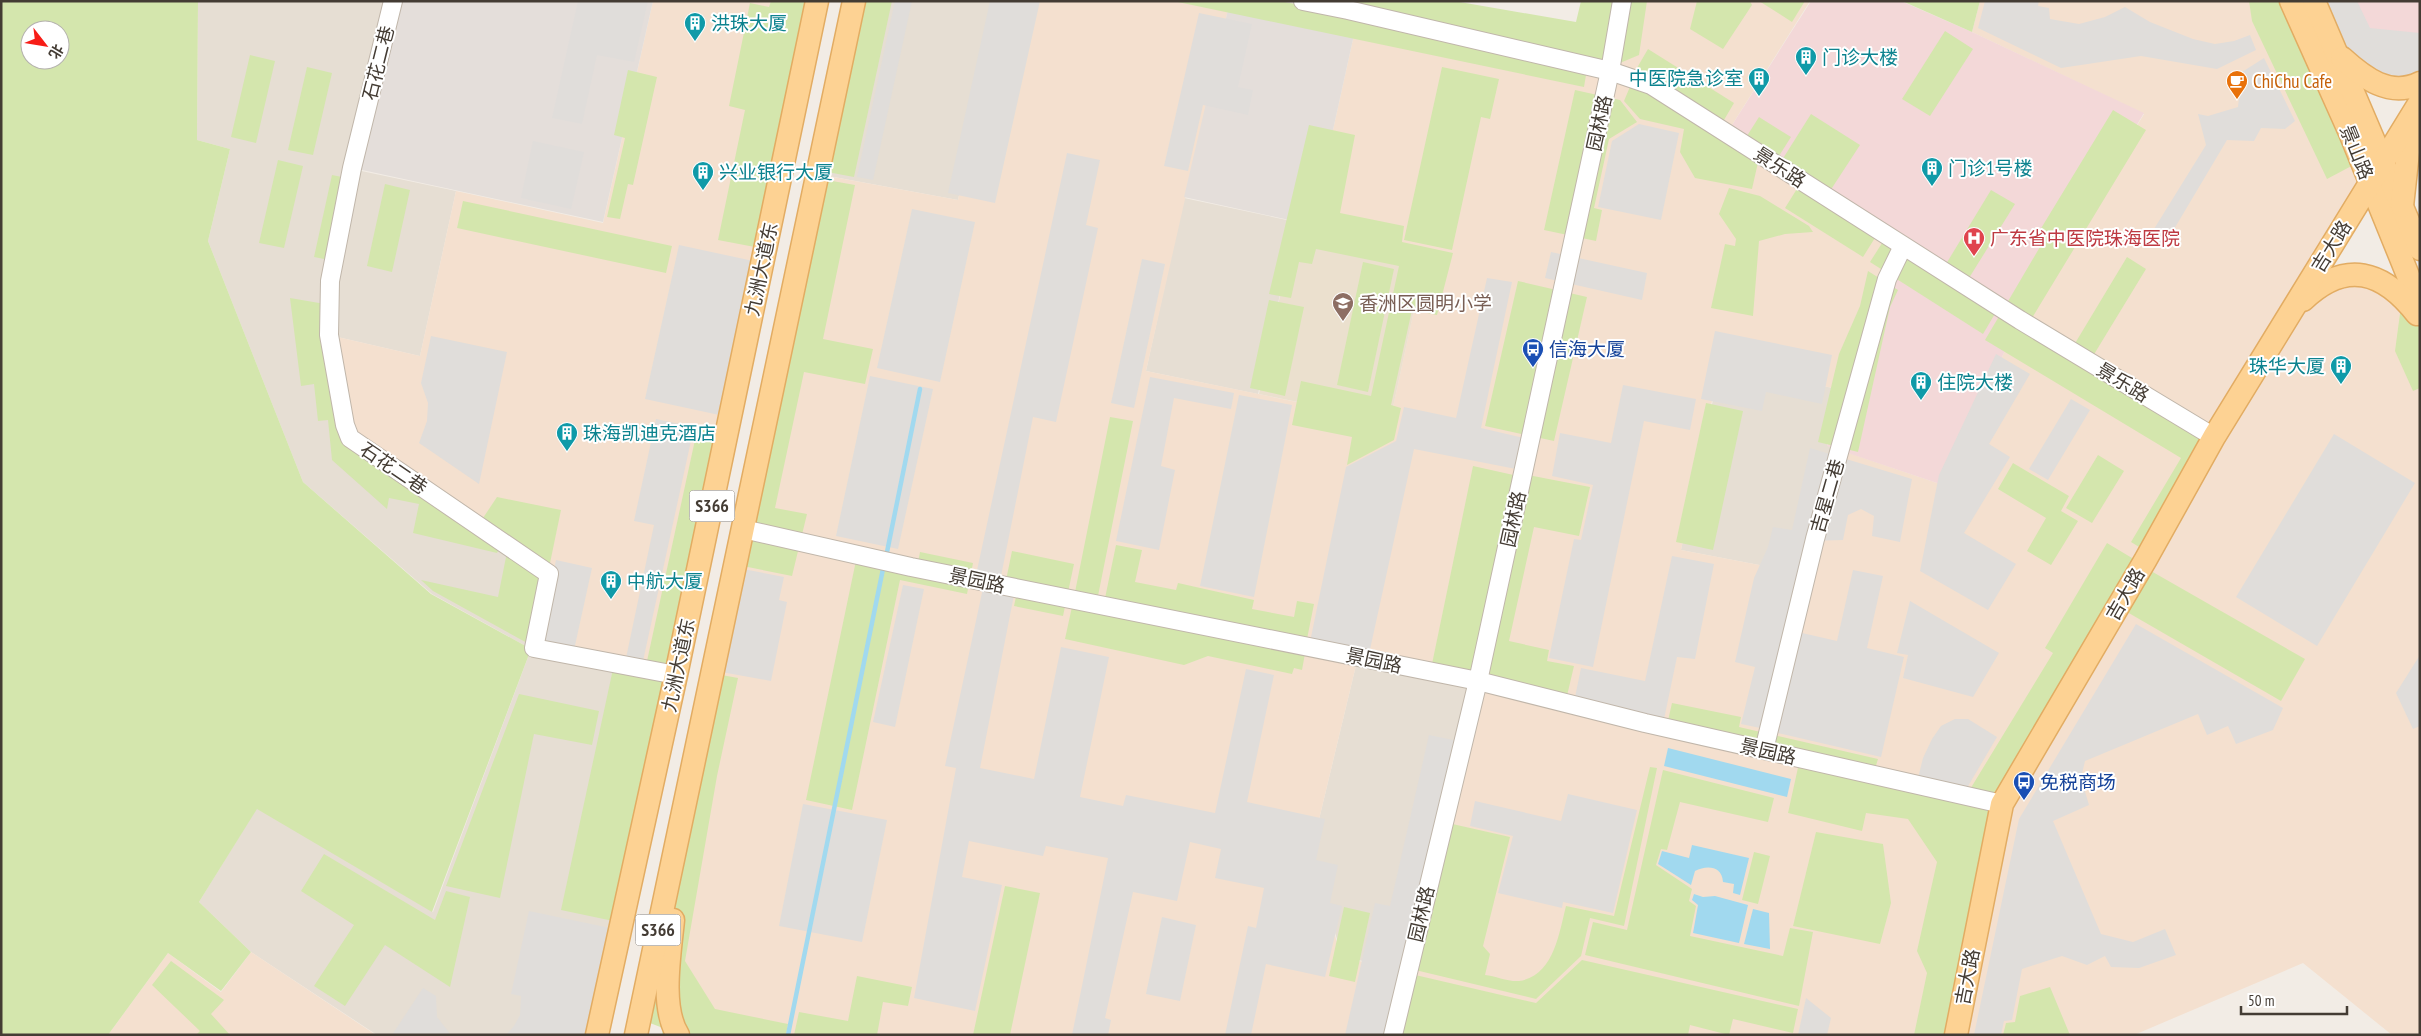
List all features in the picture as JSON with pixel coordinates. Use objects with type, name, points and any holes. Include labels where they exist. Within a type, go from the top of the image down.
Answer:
[{"type":"main road","name":"九洲大道东","points":[[597,1035],[604,1011],[676,675],[817,1]]},
{"type":"main road","name":"九洲大道东","points":[[636,1035],[854,1]]},
{"type":"main road","name":"景山路","points":[[2291,1],[2370,183],[2420,305]]},
{"type":"main road","name":"景山路","points":[[2314,1],[2420,249]]},
{"type":"main road","points":[[2338,54],[2365,78],[2388,87],[2408,89],[2420,83]]},
{"type":"main road","name":"吉大路","points":[[1956,1035],[2002,804],[2146,559],[2214,437],[2420,102]]},
{"type":"main road","points":[[2402,208],[2409,143],[2420,116]]},
{"type":"main road","points":[[2288,315],[2320,286],[2332,280],[2354,274],[2381,280],[2394,288],[2420,317]]},
{"type":"main road","points":[[678,1035],[673,1027],[669,997],[669,959],[680,825]]},
{"type":"main road","points":[[604,1011],[611,1035]]},
{"type":"street","name":"石花二巷","points":[[393,1],[352,168],[330,281],[329,335],[345,425],[350,438],[549,574],[534,648],[676,675]]},
{"type":"street","name":"景乐路","points":[[1303,1],[1610,71],[1651,85],[2042,333],[2214,437]]},
{"type":"street","name":"园林路","points":[[1394,1035],[1478,681],[1610,71],[1622,1]]},
{"type":"street","name":"吉星二巷","points":[[1764,750],[1815,539],[1887,279],[1903,246]]},
{"type":"street","name":"景园路","points":[[743,529],[883,560],[1478,681],[1764,750],[2002,804]]},
{"type":"shaded area","points":[[198,1],[391,1],[352,169],[456,191],[420,356],[329,335],[546,576],[531,649],[432,594],[303,482],[208,241],[230,149],[197,140]]},
{"type":"shaded area","points":[[391,1],[653,1],[603,222],[353,168]]},
{"type":"shaded area","points":[[578,1],[648,1],[634,62],[597,55],[582,124],[552,118]]},
{"type":"shaded area","points":[[653,1],[817,1],[676,675],[531,649],[547,576],[350,438],[329,335],[420,356],[456,191],[603,223]]},
{"type":"shaded area","points":[[854,1],[1000,1],[958,200],[818,174]]},
{"type":"shaded area","points":[[895,1],[912,1],[873,180],[857,177]]},
{"type":"shaded area","points":[[990,1],[1040,1],[995,203],[948,193]]},
{"type":"shaded area","points":[[1001,1],[1230,1],[1146,371],[1390,421],[1427,250],[1312,225],[1359,12],[1610,71],[1623,1],[1810,1],[1727,133],[1898,243],[1880,271],[1844,390],[1719,367],[1681,550],[1806,574],[1840,450],[1940,484],[2020,320],[2144,114],[1972,32],[1980,1],[2291,1],[2370,183],[2289,314],[2332,280],[2366,277],[2420,318],[2420,1035],[2392,1035],[2303,963],[2134,1035],[678,1035],[670,959],[817,174],[958,200]],"holes":[[[1358,657],[1478,681],[1408,970],[1342,958],[1310,857]]]},
{"type":"shaded area","points":[[1230,1],[1302,1],[1359,12],[1312,225],[1184,197]]},
{"type":"shaded area","name":"广东省中医院珠海医院","points":[[1811,1],[1901,1],[1972,32],[2144,113],[2020,320],[1940,484],[1827,446],[1880,272],[1898,242],[1727,133]]},
{"type":"shaded area","points":[[1985,1],[2039,1],[2038,6],[2049,8],[2050,19],[2079,24],[2105,17],[2125,7],[2150,22],[2193,39],[2215,44],[2234,41],[2250,35],[2256,50],[2217,69],[2141,56],[2061,68],[1978,28]]},
{"type":"shaded area","points":[[2314,1],[2420,1],[2420,83]]},
{"type":"shaded area","points":[[2318,1],[2357,1],[2370,28],[2420,33],[2420,79],[2388,84],[2341,51]]},
{"type":"shaded area","points":[[1199,13],[1252,24],[1238,87],[1253,90],[1248,115],[1203,105],[1188,171],[1164,166]]},
{"type":"shaded area","points":[[2264,58],[2295,121],[2285,129],[2261,128],[2254,141],[2227,140],[2164,246],[2149,237],[2206,145],[2198,114],[2208,116],[2238,107],[2242,72]]},
{"type":"shaded area","points":[[1639,124],[1679,133],[1661,220],[1598,207],[1612,141]]},
{"type":"shaded area","points":[[533,141],[584,152],[571,209],[521,198]]},
{"type":"shaded area","points":[[1067,153],[1100,160],[1086,225],[1098,228],[1056,422],[1033,417],[1000,581],[976,575]]},
{"type":"shaded area","points":[[1184,198],[1296,222],[1258,394],[1146,371]]},
{"type":"shaded area","points":[[912,209],[975,222],[940,382],[877,368]]},
{"type":"shaded area","name":"香洲区圆明小学","points":[[1296,222],[1427,250],[1390,421],[1259,394]]},
{"type":"shaded area","points":[[679,245],[758,262],[724,416],[645,399]]},
{"type":"shaded area","points":[[1551,252],[1647,273],[1642,300],[1545,278]]},
{"type":"shaded area","points":[[1142,259],[1165,264],[1134,408],[1111,403]]},
{"type":"shaded area","points":[[1487,278],[1512,282],[1481,428],[1528,439],[1521,470],[1414,449],[1369,654],[1310,642],[1346,467],[1396,441],[1404,407],[1456,418]]},
{"type":"shaded area","points":[[1715,331],[1832,355],[1822,404],[1766,392],[1762,411],[1701,399]]},
{"type":"shaded area","points":[[431,336],[507,352],[479,484],[419,443],[427,421],[428,403],[421,383]]},
{"type":"shaded area","points":[[1996,354],[2030,374],[1989,444],[2010,457],[1964,533],[2016,564],[1988,610],[1920,571],[1939,475]]},
{"type":"shaded area","points":[[1720,367],[1844,390],[1827,445],[1840,450],[1806,574],[1681,550]]},
{"type":"shaded area","points":[[870,376],[933,389],[898,549],[836,536]]},
{"type":"shaded area","points":[[1150,377],[1234,393],[1231,409],[1174,398],[1161,466],[1175,470],[1159,550],[1116,541]]},
{"type":"shaded area","points":[[1623,385],[1696,399],[1690,430],[1644,421],[1593,667],[1549,658],[1574,539],[1581,540],[1593,485],[1552,476],[1560,433],[1611,443]]},
{"type":"shaded area","points":[[1239,395],[1292,405],[1254,597],[1200,586]]},
{"type":"shaded area","points":[[2071,399],[2090,410],[2048,480],[2029,469]]},
{"type":"shaded area","points":[[656,419],[694,427],[643,661],[626,658],[654,525],[634,521]]},
{"type":"shaded area","points":[[2334,434],[2415,483],[2317,646],[2236,597]]},
{"type":"shaded area","points":[[1810,448],[1912,479],[1900,542],[1872,536],[1874,516],[1861,509],[1848,515],[1843,540],[1809,541],[1765,729],[1741,724],[1755,667],[1735,662],[1754,578],[1768,547],[1773,527],[1792,530]]},
{"type":"shaded area","points":[[1672,556],[1714,564],[1695,659],[1677,657],[1663,724],[1574,702],[1581,668],[1645,681]]},
{"type":"shaded area","points":[[556,560],[592,568],[574,650],[539,643]]},
{"type":"shaded area","points":[[738,568],[784,577],[779,600],[787,602],[771,681],[716,671]]},
{"type":"shaded area","points":[[1853,570],[1883,576],[1867,648],[1904,657],[1881,757],[1778,733],[1802,633],[1837,641]]},
{"type":"shaded area","points":[[903,585],[924,589],[895,727],[873,722]]},
{"type":"shaded area","points":[[983,588],[1014,595],[980,768],[1034,779],[1061,647],[1109,657],[1080,797],[1123,806],[1126,795],[1215,813],[1246,669],[1274,675],[1247,802],[1325,819],[1316,860],[1338,865],[1330,903],[1342,906],[1325,977],[1266,964],[1251,1035],[1225,1035],[1248,926],[1256,928],[1264,888],[1215,878],[1221,849],[1190,842],[1177,901],[1133,892],[1105,1018],[1111,1020],[1108,1035],[1072,1035],[1108,858],[1046,846],[1043,856],[969,841],[962,877],[1002,885],[975,1011],[914,998],[956,768],[945,766]]},
{"type":"shaded area","points":[[1910,601],[1999,653],[1973,697],[1903,678],[1908,655],[1897,653]]},
{"type":"shaded area","points":[[2136,624],[2283,708],[2273,730],[2236,744],[2228,726],[2207,735],[2198,714],[2085,761],[2081,778],[2089,805],[2053,821],[2101,934],[2133,942],[2165,929],[2176,955],[2139,968],[2111,967],[2105,956],[2087,965],[2062,956],[2022,969],[2012,1020],[2004,1021],[2001,1035],[1974,1035],[2019,819]]},
{"type":"shaded area","points":[[531,649],[676,676],[596,1035],[377,1035],[251,952],[199,902],[257,808],[433,912]]},
{"type":"shaded area","points":[[2420,655],[2420,726],[2413,729],[2396,693]]},
{"type":"shaded area","points":[[1358,657],[1478,681],[1408,970],[1343,957],[1310,857]]},
{"type":"shaded area","points":[[1955,719],[1968,719],[1997,737],[1964,793],[1917,782],[1923,758],[1932,739],[1941,726]]},
{"type":"shaded area","points":[[1429,735],[1458,741],[1394,1035],[1345,1035],[1375,903],[1390,906]]},
{"type":"shaded area","points":[[1568,794],[1637,810],[1613,913],[1563,902],[1562,908],[1498,893],[1513,836],[1470,826],[1475,801],[1561,821]]},
{"type":"shaded area","points":[[803,804],[887,820],[862,942],[779,926]]},
{"type":"shaded area","points":[[529,911],[615,929],[590,1035],[506,1035],[520,1015],[521,996],[511,994]]},
{"type":"shaded area","points":[[1162,917],[1196,925],[1180,1001],[1146,994]]},
{"type":"shaded area","points":[[251,952],[376,1035],[108,1035],[168,953],[221,992]]},
{"type":"shaded area","points":[[423,988],[436,996],[437,1017],[451,1035],[392,1035]]},
{"type":"shaded area","points":[[1806,998],[1831,1018],[1827,1035],[1798,1035]]},
{"type":"green space","points":[[1,1],[198,1],[197,140],[230,149],[208,241],[303,482],[431,594],[531,649],[432,912],[257,809],[199,902],[251,952],[221,991],[168,953],[108,1035],[1,1035]]},
{"type":"green space","points":[[771,1],[811,1],[760,248],[718,240],[745,110],[729,106],[750,3],[769,7]]},
{"type":"green space","points":[[857,1],[892,1],[854,177],[822,171]]},
{"type":"green space","points":[[1173,1],[1280,1],[1345,14],[1587,69],[1584,87]]},
{"type":"green space","points":[[1308,1],[1454,1],[1576,22],[1581,1],[1647,1],[1639,55],[1608,68]]},
{"type":"green space","points":[[1697,1],[1750,1],[1752,5],[1723,49],[1690,29]]},
{"type":"green space","points":[[1759,1],[1805,1],[1792,22]]},
{"type":"green space","points":[[1902,1],[1980,1],[1972,32]]},
{"type":"green space","points":[[2249,1],[2289,1],[2359,162],[2327,179],[2252,21]]},
{"type":"green space","points":[[1945,31],[1973,49],[1930,116],[1902,99]]},
{"type":"green space","points":[[1648,49],[1734,103],[1721,125],[1634,73]]},
{"type":"green space","points":[[250,55],[275,61],[256,143],[231,137]]},
{"type":"green space","points":[[307,67],[332,73],[313,155],[288,150]]},
{"type":"green space","points":[[1442,67],[1499,79],[1490,119],[1481,117],[1452,250],[1404,240]]},
{"type":"green space","points":[[628,70],[657,77],[633,185],[628,184],[620,219],[607,217],[625,138],[614,135]]},
{"type":"green space","points":[[1632,82],[1759,158],[1752,189],[1695,178],[1680,152],[1684,129],[1640,119],[1624,101]]},
{"type":"green space","points":[[1575,90],[1620,100],[1637,122],[1609,139],[1594,208],[1602,210],[1596,241],[1544,230]]},
{"type":"green space","points":[[2113,110],[2146,130],[2032,318],[2007,303],[2047,235],[2040,230]]},
{"type":"green space","points":[[1811,114],[1860,145],[1830,191],[1782,160]]},
{"type":"green space","points":[[1759,117],[1791,137],[1777,159],[1745,139]]},
{"type":"green space","points":[[1309,125],[1355,135],[1340,213],[1404,226],[1402,242],[1453,253],[1437,315],[1412,310],[1391,405],[1401,408],[1394,440],[1347,465],[1352,437],[1292,425],[1301,381],[1371,396],[1399,266],[1316,249],[1312,264],[1299,262],[1291,298],[1269,294]]},
{"type":"green space","points":[[278,160],[303,166],[284,248],[259,243]]},
{"type":"green space","points":[[332,175],[357,180],[339,262],[314,257]]},
{"type":"green space","points":[[821,179],[855,185],[823,339],[873,349],[865,384],[804,372],[775,508],[807,514],[792,576],[738,565]]},
{"type":"green space","points":[[385,184],[410,190],[392,272],[367,266]]},
{"type":"green space","points":[[1800,184],[1878,233],[1863,257],[1785,208]]},
{"type":"green space","points":[[1729,188],[1760,196],[1809,226],[1813,232],[1785,234],[1759,241],[1753,316],[1711,308],[1725,244],[1735,246],[1736,239],[1719,214]]},
{"type":"green space","points":[[1991,190],[2015,204],[1969,278],[1946,264]]},
{"type":"green space","points":[[463,201],[672,246],[666,273],[457,228]]},
{"type":"green space","points":[[1884,240],[1996,312],[1983,334],[1870,262]]},
{"type":"green space","points":[[2127,257],[2146,269],[2093,356],[2074,345]]},
{"type":"green space","points":[[1363,262],[1394,269],[1368,392],[1337,385]]},
{"type":"green space","points":[[1868,271],[1898,290],[1890,307],[1858,452],[1818,442],[1839,354],[1860,306]]},
{"type":"green space","points":[[1518,281],[1587,297],[1554,441],[1485,426]]},
{"type":"green space","points":[[290,298],[325,304],[340,428],[500,547],[497,553],[413,533],[419,504],[389,498],[387,509],[332,460],[328,420],[318,421],[314,384],[301,386]]},
{"type":"green space","points":[[1269,300],[1304,307],[1285,396],[1250,388]]},
{"type":"green space","points":[[2401,306],[2420,326],[2420,388],[2413,391],[2395,351]]},
{"type":"green space","points":[[2001,313],[2208,439],[2144,550],[2131,542],[2181,458],[1985,340]]},
{"type":"green space","points":[[1706,403],[1743,411],[1713,550],[1676,542]]},
{"type":"green space","points":[[1110,417],[1133,421],[1098,596],[1075,592]]},
{"type":"green space","points":[[698,426],[724,431],[674,667],[647,661]]},
{"type":"green space","points":[[2098,455],[2124,471],[2092,523],[2066,508]]},
{"type":"green space","points":[[2013,463],[2069,496],[2061,511],[2078,521],[2051,565],[2027,551],[2046,518],[1998,489]]},
{"type":"green space","points":[[1473,466],[1518,476],[1475,673],[1432,664]]},
{"type":"green space","points":[[1528,475],[1590,487],[1579,536],[1534,527],[1509,641],[1549,650],[1547,661],[1574,666],[1566,700],[1481,679]]},
{"type":"green space","points":[[497,497],[561,510],[549,568],[481,521]]},
{"type":"green space","points":[[2107,543],[2137,561],[2000,799],[1969,791],[2053,653],[2045,648]]},
{"type":"green space","points":[[1116,545],[1142,550],[1135,582],[1176,590],[1178,583],[1254,600],[1252,609],[1294,617],[1297,601],[1314,604],[1306,644],[1104,603]]},
{"type":"green space","points":[[858,551],[918,563],[920,552],[973,563],[967,594],[900,580],[852,810],[806,800]]},
{"type":"green space","points":[[1012,551],[1074,564],[1063,616],[1014,606],[1017,592],[1004,590]]},
{"type":"green space","points":[[507,552],[542,576],[529,644],[433,591],[421,580],[498,597]]},
{"type":"green space","points":[[2151,571],[2305,659],[2281,701],[2127,612]]},
{"type":"green space","points":[[1073,602],[1306,648],[1302,670],[1294,668],[1292,674],[1208,656],[1184,665],[1065,639]]},
{"type":"green space","points":[[613,669],[671,681],[618,922],[561,910]]},
{"type":"green space","points":[[716,674],[738,678],[717,776],[685,961],[715,1009],[788,1024],[786,1035],[662,1035],[663,1028],[642,1020]]},
{"type":"green space","points":[[519,694],[599,711],[592,745],[534,734],[500,898],[446,886]]},
{"type":"green space","points":[[1672,703],[1741,717],[1739,727],[1878,759],[1874,772],[1667,725]]},
{"type":"green space","points":[[1799,763],[1997,807],[1952,1035],[1914,1035],[1927,973],[1917,951],[1937,862],[1908,819],[1866,813],[1862,831],[1788,813]]},
{"type":"green space","points":[[1650,767],[1657,768],[1624,926],[1590,918],[1581,956],[1536,999],[1411,969],[1448,823],[1510,837],[1483,946],[1490,954],[1485,975],[1519,981],[1531,977],[1540,971],[1553,952],[1566,906],[1614,916]]},
{"type":"green space","points":[[1663,770],[1774,798],[1768,822],[1680,802],[1667,850],[1661,849],[1656,865],[1692,889],[1689,901],[1696,906],[1690,936],[1783,956],[1790,928],[1813,932],[1799,1006],[1585,955],[1593,922],[1627,930]]},
{"type":"green space","points":[[1816,832],[1883,844],[1891,903],[1880,944],[1793,926]]},
{"type":"green space","points":[[1754,852],[1770,856],[1758,904],[1742,900]]},
{"type":"green space","points":[[324,854],[435,920],[446,891],[470,897],[450,987],[385,945],[345,1006],[314,986],[354,925],[301,891]]},
{"type":"green space","points":[[1005,886],[1040,893],[1010,1035],[973,1035]]},
{"type":"green space","points":[[1344,907],[1370,913],[1355,982],[1329,976]]},
{"type":"green space","points":[[1582,960],[1798,1009],[1793,1033],[1733,1019],[1729,1035],[1690,1025],[1688,1035],[1402,1035],[1411,974],[1536,1003]]},
{"type":"green space","points":[[171,961],[224,1000],[211,1014],[230,1035],[196,1035],[200,1031],[152,985]]},
{"type":"green space","points":[[857,976],[912,987],[908,1006],[883,1002],[877,1035],[794,1035],[799,1012],[848,1021]]},
{"type":"green space","points":[[2050,987],[2070,1035],[2003,1035],[2006,1023],[2015,1022],[2020,996]]},
{"type":"water","points":[[1668,748],[1791,779],[1787,797],[1664,766]]},
{"type":"water","points":[[1692,845],[1749,858],[1740,895],[1733,893],[1734,884],[1723,882],[1720,873],[1713,868],[1695,871],[1691,885],[1658,864],[1662,851],[1689,858]]},
{"type":"water","points":[[1694,894],[1703,897],[1715,896],[1748,905],[1739,943],[1693,933],[1698,905],[1692,900]]},
{"type":"water","points":[[1753,909],[1769,913],[1770,949],[1744,944]]},
{"type":"waterway","points":[[886,557],[920,389]]},
{"type":"waterway","points":[[788,1035],[884,564]]},
{"type":"place","name":"洪珠大厦","points":[[695,42]]},
{"type":"place","name":"门诊大楼","points":[[1806,76]]},
{"type":"place","name":"中医院急诊室","points":[[1759,97]]},
{"type":"place","name":"ChiChu Cafe","points":[[2237,100]]},
{"type":"place","name":"门诊1号楼","points":[[1932,187]]},
{"type":"place","name":"兴业银行大厦","points":[[703,191]]},
{"type":"place","name":"广东省中医院珠海医院","points":[[1974,257]]},
{"type":"place","name":"香洲区圆明小学","points":[[1343,322]]},
{"type":"place","name":"信海大厦","points":[[1533,368]]},
{"type":"place","name":"珠华大厦","points":[[2341,385]]},
{"type":"place","name":"住院大楼","points":[[1921,401]]},
{"type":"place","name":"珠海凯迪克酒店","points":[[567,452]]},
{"type":"place","name":"中航大厦","points":[[611,600]]},
{"type":"place","name":"免税商场","points":[[2024,801]]}]
